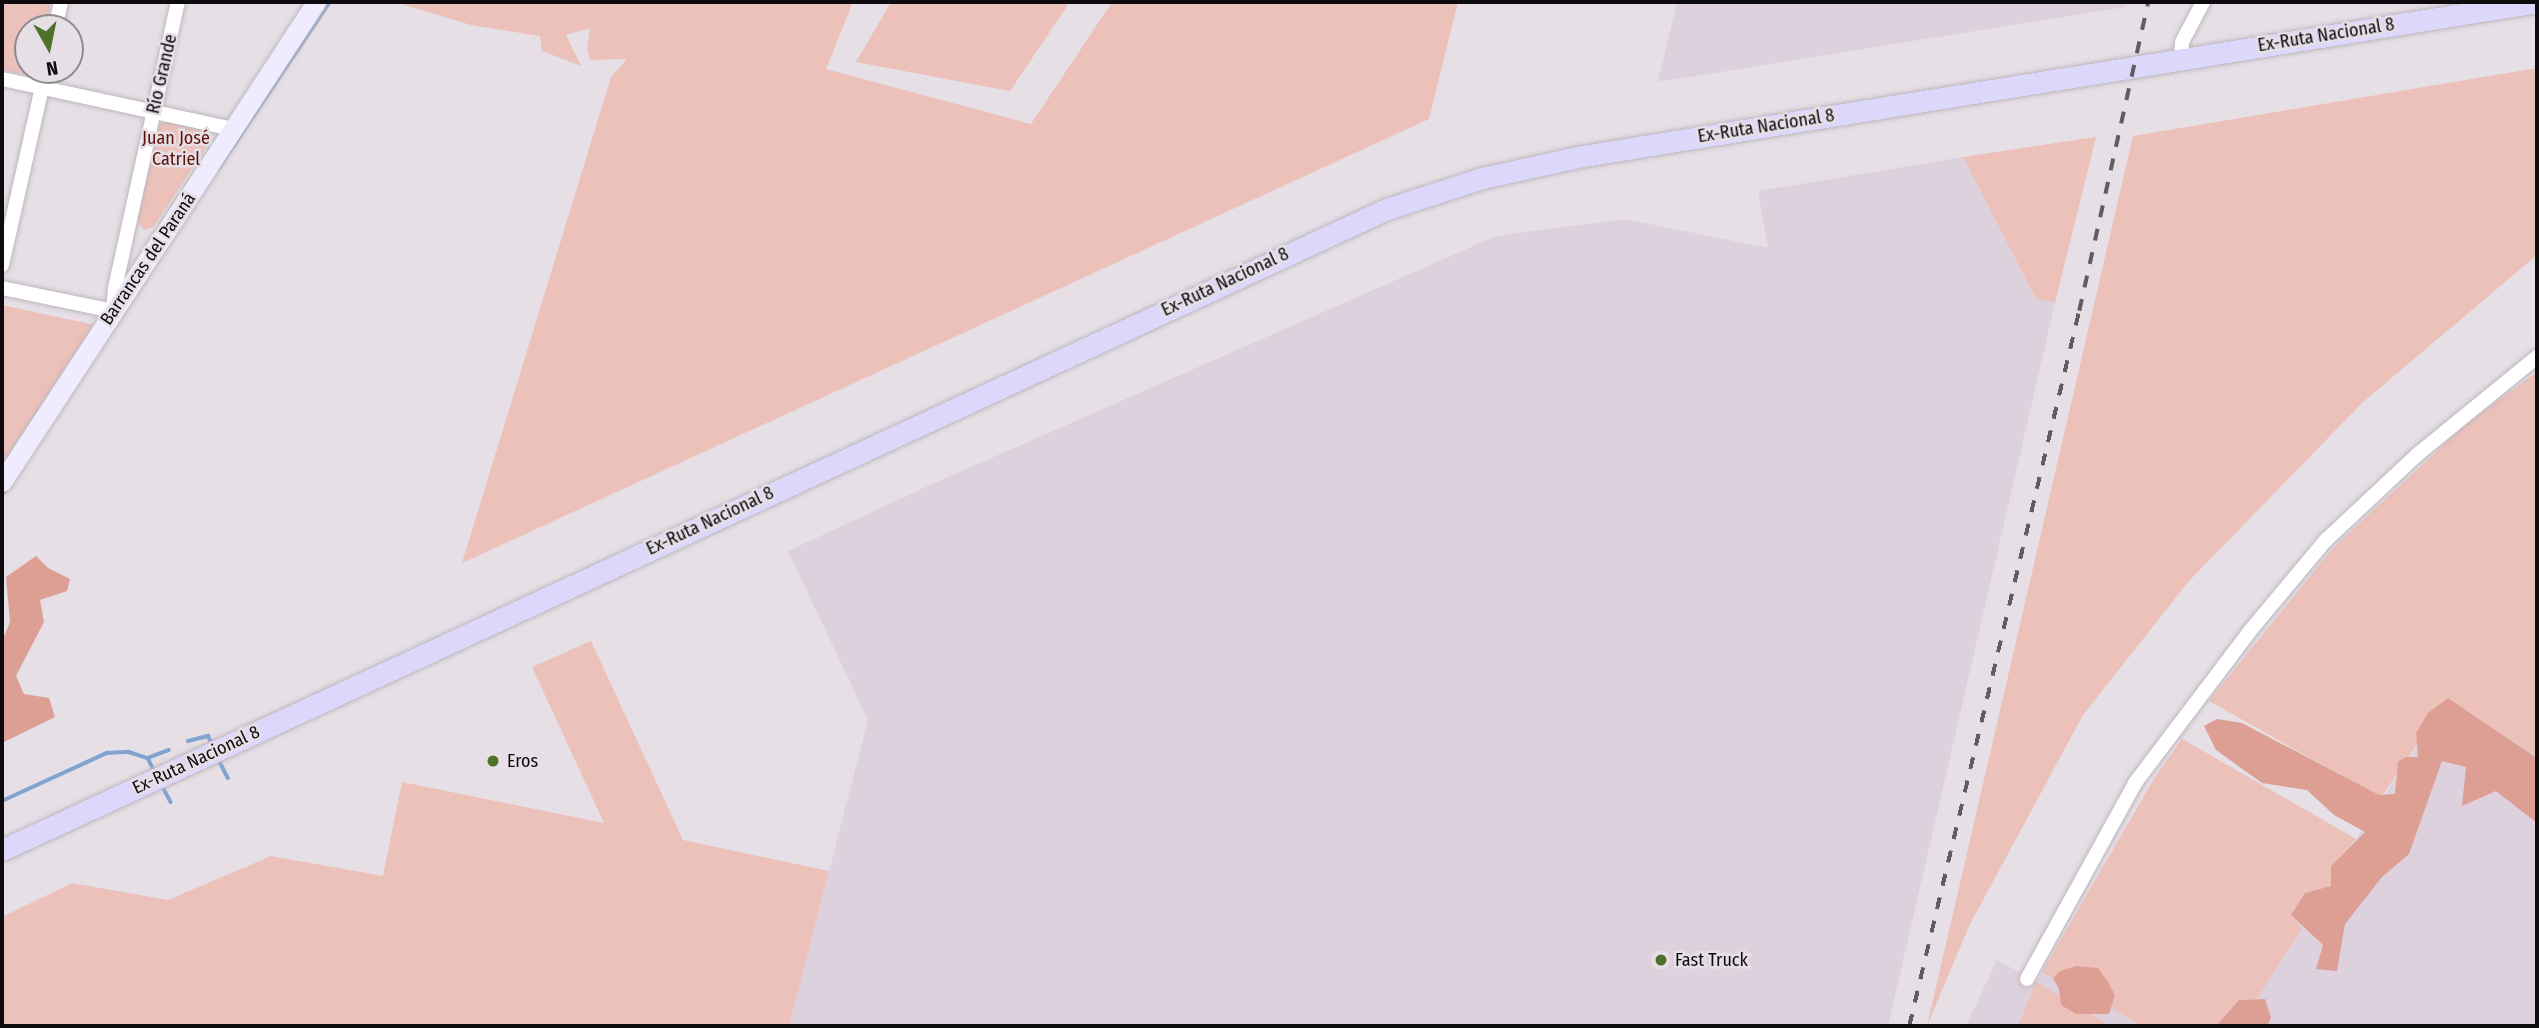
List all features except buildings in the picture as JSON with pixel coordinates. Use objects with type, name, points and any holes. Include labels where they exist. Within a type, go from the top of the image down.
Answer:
[{"type":"main road","name":"Ex-Ruta Nacional 8","points":[[2,850],[1387,209],[1482,178],[1583,156],[2181,58],[2456,8],[2537,2]]},
{"type":"street","name":"Río Grande","points":[[113,311],[114,288],[178,2]]},
{"type":"street","name":"Barrancas del Paraná","points":[[2,482],[316,2]]},
{"type":"street","points":[[2181,58],[2182,42],[2203,2]]},
{"type":"street","points":[[2,79],[234,129]]},
{"type":"street","points":[[2,265],[44,84]]},
{"type":"street","points":[[2,288],[113,311]]},
{"type":"street","points":[[2027,979],[2134,782],[2249,632],[2335,531],[2417,454],[2537,357]]},
{"type":"shaded area","points":[[1677,2],[2127,2],[2125,7],[1658,82]]},
{"type":"shaded area","points":[[1963,157],[2036,299],[2055,303],[1888,1026],[789,1026],[868,720],[788,551],[930,485],[1496,236],[1625,219],[1768,248],[1758,191]]},
{"type":"shaded area","points":[[36,556],[48,568],[70,579],[67,591],[40,600],[44,622],[16,676],[24,694],[49,698],[55,717],[2,743],[2,641],[10,622],[6,577]]},
{"type":"shaded area","points":[[2448,698],[2537,757],[2537,1026],[1966,1026],[1997,960],[2037,982],[2154,779],[2182,739],[2356,839]]},
{"type":"shaded area","points":[[2448,698],[2537,758],[2537,823],[2496,791],[2462,806],[2466,767],[2442,761],[2409,854],[2382,877],[2345,924],[2337,971],[2316,969],[2323,945],[2291,915],[2305,893],[2331,886],[2331,866],[2365,832],[2334,815],[2307,790],[2262,783],[2216,750],[2204,726],[2217,719],[2242,723],[2379,795],[2395,794],[2398,762],[2406,757],[2418,757],[2416,733],[2428,713]]},
{"type":"shaded area","points":[[2076,966],[2098,968],[2108,982],[2115,995],[2109,1014],[2076,1014],[2061,1005],[2059,989],[2053,978],[2060,971]]},
{"type":"shaded area","points":[[2265,999],[2271,1018],[2267,1026],[2216,1026],[2239,1000]]},
{"type":"green space","points":[[2,2],[51,2],[48,14],[14,14],[14,72],[2,70]]},
{"type":"green space","points":[[395,2],[853,2],[826,69],[1031,124],[1112,2],[1458,2],[1429,119],[462,563],[611,77],[627,59],[590,60],[587,49],[590,28],[566,35],[581,66],[542,51],[540,36],[471,25]]},
{"type":"green space","points":[[891,2],[1070,2],[1010,91],[856,62]]},
{"type":"green space","points":[[2537,68],[2537,255],[2362,403],[2189,581],[2083,715],[1969,926],[1927,1026],[2133,136]]},
{"type":"green space","name":"Juan José Catriel","points":[[167,121],[204,130],[211,140],[154,226],[145,230],[137,222],[158,125]]},
{"type":"green space","points":[[2096,137],[2055,303],[2036,299],[1963,157]]},
{"type":"green space","points":[[2,305],[95,325],[2,465]]},
{"type":"green space","points":[[2537,372],[2537,757],[2448,698],[2381,798],[2209,701],[2333,548],[2467,423]]},
{"type":"green space","points":[[591,641],[683,840],[829,871],[789,1026],[2,1026],[2,917],[72,883],[168,900],[271,856],[383,876],[402,782],[604,823],[532,667]]},
{"type":"green space","points":[[2182,739],[2356,839],[2331,866],[2331,886],[2305,893],[2291,915],[2302,928],[2257,999],[2239,1000],[2216,1026],[2142,1026],[2111,1008],[2115,995],[2060,971],[2053,978],[2042,972],[2154,779]]},
{"type":"green space","points":[[2036,982],[2111,1026],[2018,1026]]},
{"type":"waterway","points":[[218,169],[330,2]]},
{"type":"waterway","points":[[2,495],[7,487]]},
{"type":"waterway","points":[[188,741],[208,736],[211,741]]},
{"type":"waterway","points":[[148,758],[169,750]]},
{"type":"waterway","points":[[2,801],[107,753],[129,752],[148,758],[153,768]]},
{"type":"waterway","points":[[219,760],[228,778]]},
{"type":"waterway","points":[[163,787],[171,802]]},
{"type":"railway","points":[[1909,1026],[2079,311],[2148,2]]},
{"type":"place","name":"Eros","points":[[493,761]]},
{"type":"place","name":"Fast Truck","points":[[1661,960]]}]
